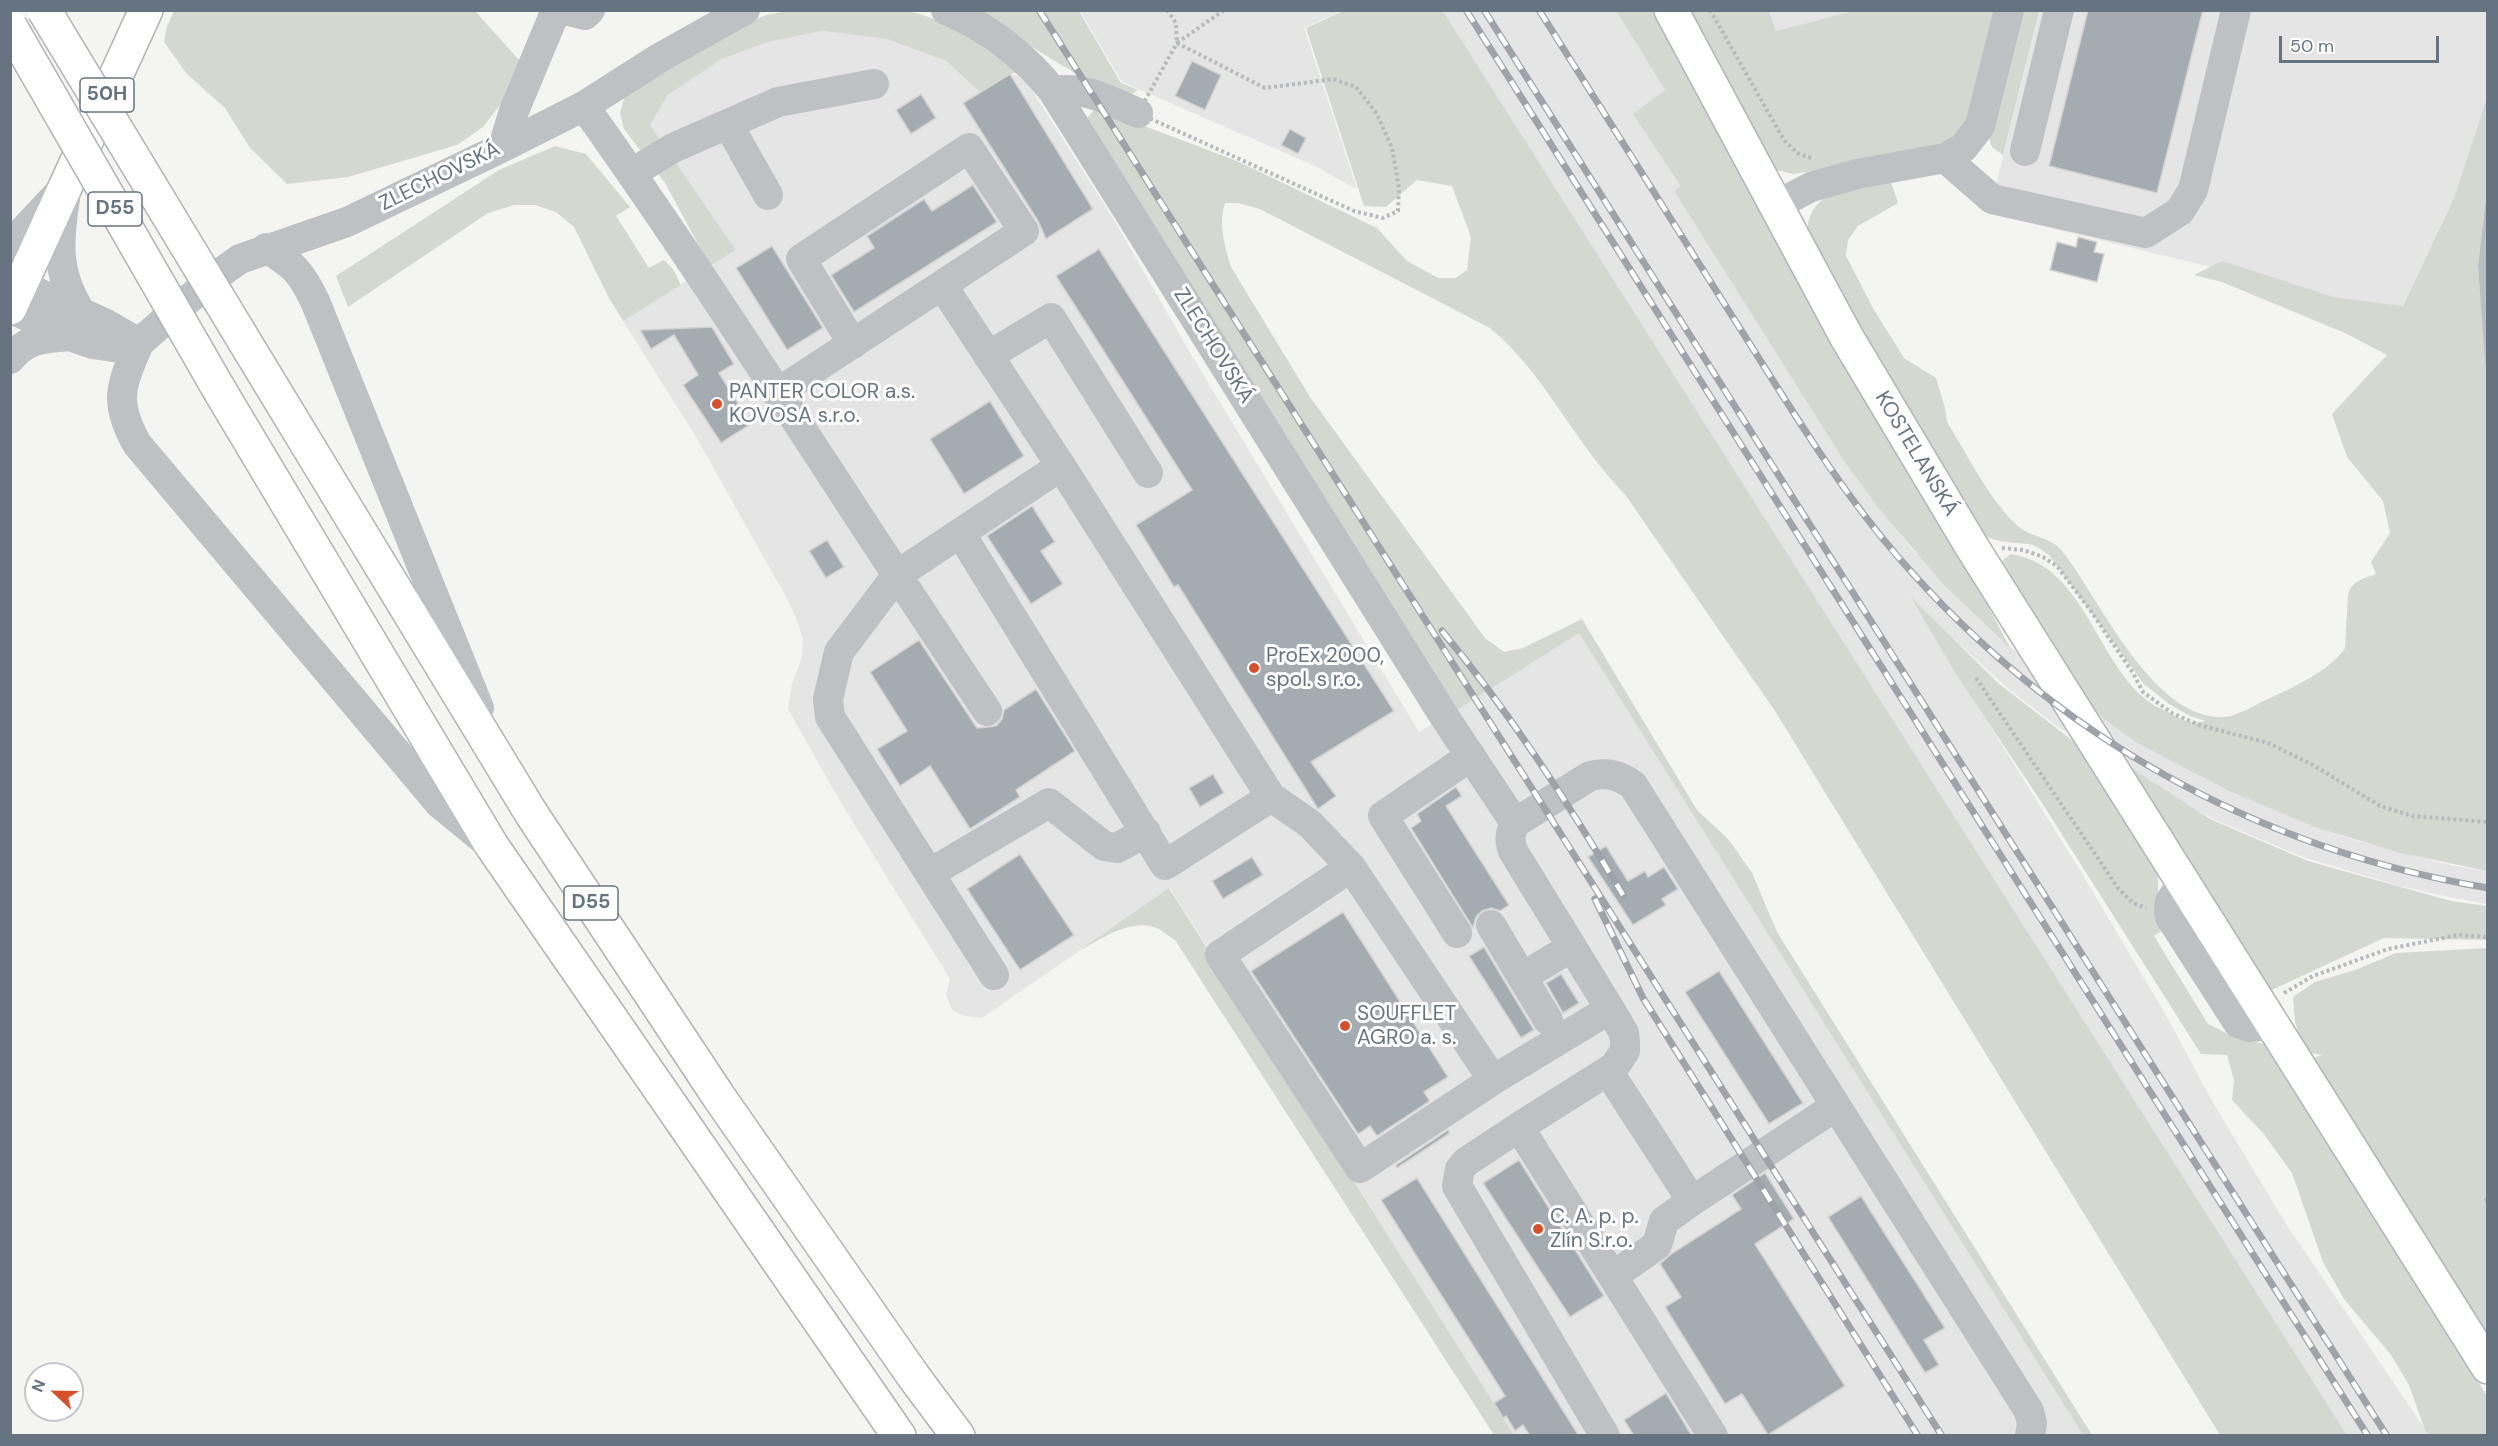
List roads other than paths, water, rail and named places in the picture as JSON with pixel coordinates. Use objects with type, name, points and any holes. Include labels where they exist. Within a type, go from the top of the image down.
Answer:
[{"type":"main road","name":"D55","points":[[44,10],[531,813],[719,1097],[914,1377],[958,1436]]},
{"type":"main road","name":"50H","points":[[13,295],[146,10]]},
{"type":"main road","name":"KOSTELANSKÁ","points":[[1671,10],[1846,336],[2177,891],[2266,1017],[2487,1367]]},
{"type":"main road","name":"D55","points":[[10,27],[220,391],[492,846],[899,1436]]},
{"type":"street","points":[[10,19],[19,10]]},
{"type":"street","points":[[503,147],[514,111],[556,10]]},
{"type":"street","points":[[565,10],[585,15],[591,10]]},
{"type":"street","name":"ZLECHOVSKÁ","points":[[946,10],[976,25],[1032,65],[1053,91],[1444,716],[1515,823]]},
{"type":"street","points":[[1775,206],[1811,188],[1857,174],[1945,158],[1963,148],[1980,126],[2009,10]]},
{"type":"street","points":[[2025,151],[2059,10]]},
{"type":"street","points":[[1945,158],[1992,199],[2146,233],[2180,211],[2193,190],[2236,10]]},
{"type":"street","name":"ZLECHOVSKÁ","points":[[139,343],[213,278],[240,259],[266,248],[346,222],[503,147],[584,106],[661,57],[740,11]]},
{"type":"street","points":[[632,173],[673,148],[778,102],[874,84]]},
{"type":"street","points":[[1053,91],[1064,89],[1090,92],[1138,113]]},
{"type":"street","points":[[584,106],[632,173],[987,711]]},
{"type":"street","points":[[728,124],[768,195]]},
{"type":"street","points":[[777,393],[853,344],[1024,231],[969,147],[801,260],[853,344]]},
{"type":"street","points":[[10,245],[46,209],[69,179]]},
{"type":"street","points":[[69,179],[60,229],[61,261],[74,324]]},
{"type":"street","points":[[266,248],[288,261],[304,279],[368,430],[490,736],[531,813]]},
{"type":"street","points":[[942,285],[1061,466],[1271,797],[1310,824],[1351,867],[1493,1080]]},
{"type":"street","points":[[13,295],[74,324],[139,343],[122,392],[122,412],[137,444],[440,804],[492,846]]},
{"type":"street","points":[[988,356],[1051,318],[1148,473]]},
{"type":"street","points":[[10,359],[20,347],[74,324]]},
{"type":"street","points":[[994,975],[830,717],[828,699],[839,652],[897,575],[1061,466]]},
{"type":"street","points":[[961,534],[1165,865],[1271,797]]},
{"type":"street","points":[[1456,933],[1383,816],[1471,756]]},
{"type":"street","points":[[1605,1436],[1457,1186],[1460,1169],[1466,1162],[1608,1071],[1625,1051],[1624,1033],[1513,850],[1510,837],[1515,823],[1590,776],[1602,773],[1623,778],[1633,785],[2030,1411],[2032,1423],[2030,1436]]},
{"type":"street","points":[[930,873],[1049,803],[1104,846],[1117,848],[1146,832]]},
{"type":"street","points":[[1351,867],[1220,955],[1360,1168],[1493,1080],[1610,1010]]},
{"type":"street","points":[[1491,925],[1548,1020]]},
{"type":"street","points":[[1522,977],[1572,947]]},
{"type":"street","points":[[1608,1071],[1692,1201]]},
{"type":"street","points":[[1612,1276],[1657,1245],[1664,1221],[1836,1106]]},
{"type":"street","points":[[1519,1127],[1713,1436]]},
{"type":"railway","points":[[1039,10],[1942,1436]]},
{"type":"railway","points":[[1466,10],[2368,1436]]},
{"type":"railway","points":[[1484,10],[2387,1436]]},
{"type":"railway","points":[[1539,10],[1832,471],[1899,558],[1959,621],[2023,679],[2092,730],[2164,775],[2240,813],[2320,845],[2402,870],[2488,888]]},
{"type":"railway","points":[[1442,631],[1492,695],[1538,760],[1623,895]]},
{"type":"railway","points":[[1595,899],[1643,998],[1918,1436]]},
{"type":"place","name":"PANTER COLOR a.s. KOVOSA s.r.o.","points":[[717,404]]},
{"type":"place","name":"ProEx 2000, spol. s r.o.","points":[[1254,668]]},
{"type":"place","name":"SOUFFLET AGRO a. s.","points":[[1345,1026]]},
{"type":"place","name":"C. A. p. p. Zlín S.r.o.","points":[[1538,1229]]}]
